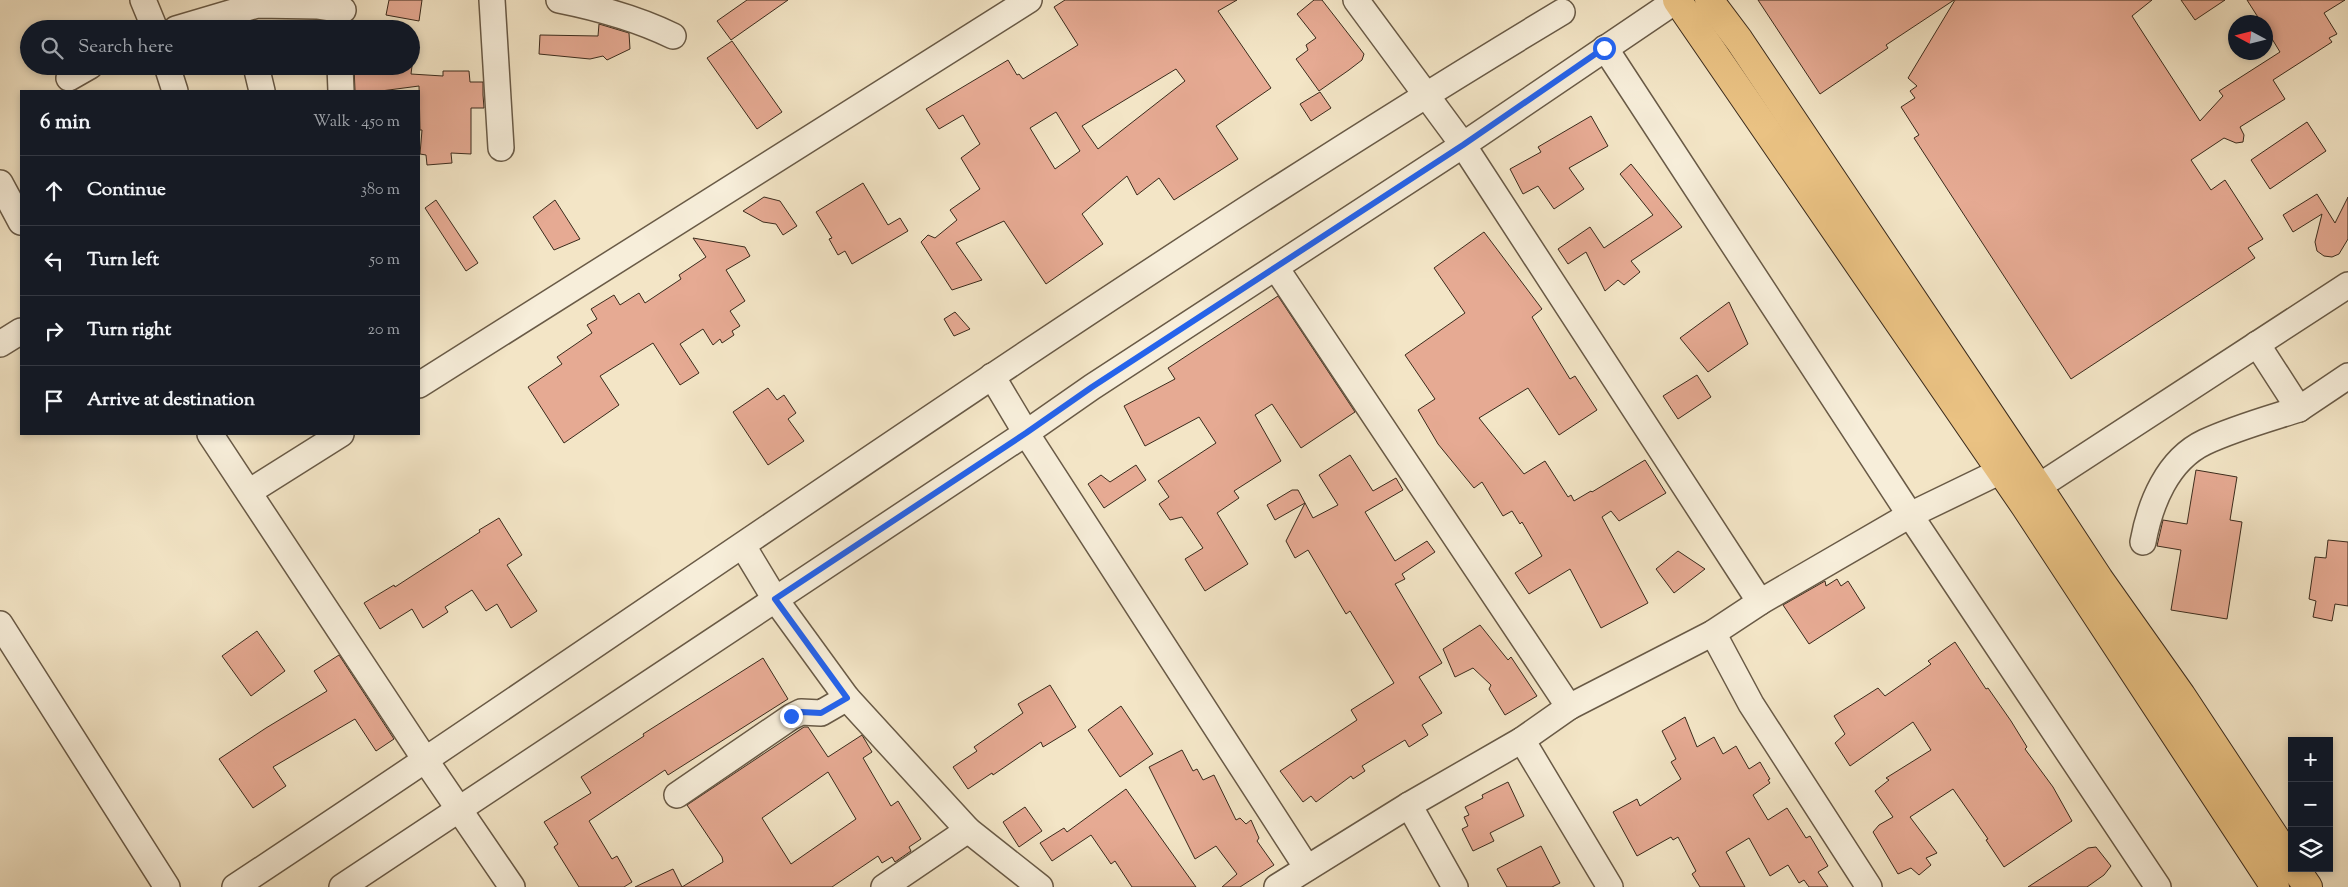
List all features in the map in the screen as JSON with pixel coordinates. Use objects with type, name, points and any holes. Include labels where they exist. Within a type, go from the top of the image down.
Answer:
[{"type":"main road","points":[[1677,0],[2001,471],[2029,492],[2099,580],[2186,703],[2288,856]]},
{"type":"main road","points":[[1708,0],[1740,40],[2029,492],[2275,887]]},
{"type":"main road","points":[[2299,872],[2308,887]]},
{"type":"street","points":[[143,0],[151,20]]},
{"type":"street","points":[[492,0],[501,148]]},
{"type":"street","points":[[559,0],[611,11],[646,23],[673,36]]},
{"type":"street","points":[[420,384],[1029,0]]},
{"type":"street","points":[[1356,0],[1463,145],[1760,602]]},
{"type":"street","points":[[342,887],[1026,433],[1092,387],[1463,145],[1677,0]]},
{"type":"street","points":[[213,20],[237,14],[248,7],[272,4],[317,6],[342,13]]},
{"type":"street","points":[[235,887],[426,761],[992,376],[1427,94],[1562,12]]},
{"type":"street","points":[[1604,48],[1910,515],[2158,887]]},
{"type":"street","points":[[69,78],[74,75]]},
{"type":"street","points":[[170,75],[175,90]]},
{"type":"street","points":[[258,75],[262,90]]},
{"type":"street","points":[[340,75],[341,90]]},
{"type":"street","points":[[0,182],[12,217]]},
{"type":"street","points":[[1276,268],[1569,707]]},
{"type":"street","points":[[2029,492],[2348,285]]},
{"type":"street","points":[[0,344],[20,332]]},
{"type":"street","points":[[2257,344],[2299,409]]},
{"type":"street","points":[[992,376],[1026,433],[1307,868]]},
{"type":"street","points":[[2144,542],[2148,518],[2155,498],[2162,484],[2185,456],[2204,442],[2299,409],[2348,376]]},
{"type":"street","points":[[211,435],[426,761],[512,887]]},
{"type":"street","points":[[248,492],[339,435]]},
{"type":"street","points":[[1277,887],[1409,805],[1522,740],[1569,707],[1713,633],[1760,602],[1910,515],[2001,471]]},
{"type":"street","points":[[743,546],[775,599],[847,698],[968,830],[1040,887]]},
{"type":"street","points":[[0,624],[167,887]]},
{"type":"street","points":[[1713,633],[1751,704],[1870,887]]},
{"type":"street","points":[[677,796],[791,716],[801,712],[821,713],[847,698]]},
{"type":"street","points":[[1522,740],[1610,887]]},
{"type":"street","points":[[1409,805],[1455,887]]},
{"type":"street","points":[[884,887],[968,830]]},
{"type":"building","points":[[389,0],[422,0],[419,20],[386,15]]},
{"type":"building","points":[[747,0],[788,0],[731,40],[717,21]]},
{"type":"building","points":[[1065,0],[1237,0],[1218,11],[1271,88],[1216,126],[1238,159],[1174,200],[1159,178],[1137,195],[1127,176],[1082,214],[1103,244],[1046,284],[1004,221],[956,243],[982,280],[952,290],[921,242],[928,235],[935,238],[957,220],[950,210],[980,189],[961,158],[980,144],[963,115],[939,129],[926,109],[1008,60],[1017,75],[1019,74],[1023,79],[1078,45],[1054,7]],"holes":[[[1176,69],[1185,81],[1098,149],[1082,126]],[[1056,112],[1080,151],[1055,169],[1030,128]]]},
{"type":"building","points":[[1314,0],[1322,0],[1364,54],[1362,60],[1319,91],[1296,59],[1308,50],[1306,45],[1316,38],[1297,14]]},
{"type":"building","points":[[1758,0],[1954,0],[1886,45],[1888,48],[1820,94]]},
{"type":"building","points":[[1955,0],[2152,0],[2132,16],[2200,121],[2223,96],[2219,91],[2267,60],[2273,60],[2273,56],[2280,52],[2273,40],[2273,15],[2257,15],[2247,0],[2345,0],[2324,13],[2337,34],[2329,38],[2332,42],[2273,80],[2285,99],[2240,127],[2244,135],[2243,142],[2236,143],[2224,138],[2191,160],[2211,190],[2225,180],[2263,239],[2248,248],[2255,258],[2071,379],[1914,138],[1919,135],[1901,107],[1915,98],[1910,91],[1917,86],[1908,78]]},
{"type":"building","points":[[2181,0],[2225,0],[2195,20]]},
{"type":"building","points":[[599,24],[629,33],[630,49],[607,60],[603,56],[590,59],[539,54],[540,35],[598,36]]},
{"type":"building","points":[[732,41],[782,112],[757,129],[707,58]]},
{"type":"building","points":[[443,71],[469,71],[470,82],[483,82],[484,108],[471,108],[471,154],[451,153],[452,163],[427,165],[426,155],[420,154],[422,130],[420,130],[419,86],[389,90],[355,90],[354,75],[443,76]]},
{"type":"building","points":[[1320,92],[1331,108],[1311,121],[1300,104]]},
{"type":"building","points":[[1591,116],[1608,146],[1569,168],[1584,189],[1554,209],[1538,186],[1523,194],[1510,169],[1541,152],[1538,147]]},
{"type":"building","points":[[2307,122],[2326,151],[2270,189],[2251,160]]},
{"type":"building","points":[[1631,164],[1682,227],[1631,261],[1640,272],[1624,285],[1618,280],[1605,291],[1586,252],[1568,264],[1558,249],[1590,227],[1604,248],[1653,215],[1620,174]]},
{"type":"building","points":[[863,183],[888,225],[900,218],[908,231],[852,264],[845,251],[838,255],[829,239],[832,238],[816,212]]},
{"type":"building","points":[[2317,194],[2335,223],[2348,197],[2348,239],[2339,254],[2332,257],[2324,256],[2317,251],[2315,242],[2322,214],[2293,232],[2283,215]]},
{"type":"building","points":[[764,197],[780,201],[797,226],[783,235],[776,224],[763,222],[743,211]]},
{"type":"building","points":[[436,200],[478,263],[466,271],[425,208]]},
{"type":"building","points":[[555,200],[580,239],[554,250],[533,217]]},
{"type":"building","points":[[1484,232],[1542,309],[1532,317],[1570,379],[1575,376],[1597,410],[1559,435],[1528,388],[1479,418],[1524,474],[1545,461],[1568,497],[1571,495],[1574,501],[1645,460],[1666,493],[1619,521],[1611,511],[1602,517],[1648,603],[1601,628],[1570,569],[1529,594],[1515,573],[1542,556],[1522,522],[1520,524],[1512,511],[1503,516],[1482,482],[1474,488],[1438,444],[1418,410],[1435,399],[1405,355],[1465,313],[1434,268]]},
{"type":"building","points":[[693,238],[745,247],[750,256],[726,270],[745,301],[730,311],[740,326],[732,331],[734,335],[722,343],[720,339],[713,345],[703,329],[680,344],[699,373],[680,385],[653,343],[600,376],[619,405],[564,443],[528,387],[562,364],[557,357],[592,333],[587,325],[597,319],[591,309],[614,295],[620,305],[639,293],[645,303],[681,279],[679,275],[706,257]]},
{"type":"building","points":[[1278,296],[1355,412],[1301,448],[1272,404],[1255,415],[1281,461],[1234,491],[1239,498],[1217,513],[1248,564],[1205,591],[1185,559],[1203,548],[1182,517],[1170,520],[1159,504],[1169,497],[1158,481],[1216,443],[1199,417],[1145,446],[1124,406],[1175,379],[1168,368]]},
{"type":"building","points":[[1729,302],[1748,344],[1708,372],[1680,338]]},
{"type":"building","points":[[955,312],[970,329],[954,336],[944,319]]},
{"type":"building","points":[[1697,375],[1711,397],[1678,419],[1663,396]]},
{"type":"building","points":[[768,388],[777,400],[784,395],[796,413],[788,419],[804,441],[768,465],[733,412]]},
{"type":"building","points":[[1350,455],[1373,491],[1396,478],[1403,490],[1365,512],[1395,561],[1427,541],[1435,552],[1402,574],[1405,579],[1395,584],[1442,663],[1419,677],[1442,713],[1422,725],[1428,735],[1409,747],[1405,740],[1362,766],[1365,771],[1353,779],[1351,776],[1316,802],[1311,796],[1303,802],[1280,771],[1357,720],[1351,710],[1394,683],[1350,611],[1346,614],[1308,550],[1295,558],[1286,541],[1305,503],[1313,518],[1338,505],[1319,475]]},
{"type":"building","points":[[1136,465],[1146,480],[1104,508],[1088,484],[1101,475],[1110,482]]},
{"type":"building","points":[[2196,470],[2237,477],[2230,520],[2242,522],[2227,619],[2171,610],[2181,550],[2157,546],[2163,520],[2187,524]]},
{"type":"building","points":[[1292,490],[1298,490],[1305,503],[1275,520],[1267,505]]},
{"type":"building","points":[[499,518],[522,555],[507,565],[537,611],[511,628],[497,604],[486,611],[472,590],[445,607],[448,612],[423,628],[412,609],[380,629],[364,603],[394,585],[395,587]]},
{"type":"building","points":[[2328,540],[2348,542],[2348,606],[2335,604],[2332,621],[2313,617],[2316,601],[2309,599],[2315,557],[2326,558]]},
{"type":"building","points":[[1678,551],[1705,569],[1674,593],[1656,569]]},
{"type":"building","points":[[1837,579],[1841,586],[1848,581],[1865,608],[1809,644],[1783,605],[1825,581],[1826,586]]},
{"type":"building","points":[[1480,625],[1508,660],[1511,657],[1537,696],[1505,715],[1489,689],[1491,685],[1473,668],[1455,677],[1443,649]]},
{"type":"building","points":[[257,631],[285,671],[251,696],[222,656]]},
{"type":"building","points":[[1955,642],[1986,689],[1988,688],[2011,721],[2027,747],[2025,749],[2053,787],[2072,821],[2004,867],[1986,840],[1988,839],[1953,789],[1910,817],[1937,853],[1926,858],[1931,865],[1919,875],[1911,868],[1898,874],[1873,832],[1879,825],[1893,817],[1875,791],[1889,780],[1886,778],[1931,750],[1913,722],[1850,766],[1835,743],[1845,734],[1834,716],[1878,688],[1885,696],[1931,664],[1928,661]]},
{"type":"building","points":[[339,655],[394,739],[376,751],[355,719],[273,767],[286,786],[253,808],[219,759],[327,691],[314,671]]},
{"type":"building","points":[[763,658],[788,699],[668,775],[665,770],[589,821],[612,859],[617,856],[632,882],[624,887],[579,887],[554,847],[558,844],[544,822],[591,793],[581,777],[644,736],[643,734]]},
{"type":"building","points":[[1050,685],[1076,727],[1043,747],[1041,742],[993,775],[992,773],[968,789],[953,767],[977,751],[974,747],[1023,713],[1018,704]]},
{"type":"building","points":[[1121,706],[1153,754],[1120,777],[1088,730]]},
{"type":"building","points":[[1685,717],[1697,747],[1714,737],[1723,754],[1736,746],[1749,769],[1760,762],[1770,779],[1768,780],[1770,783],[1753,795],[1768,820],[1787,808],[1806,838],[1810,836],[1828,866],[1818,872],[1828,887],[1809,887],[1804,880],[1799,883],[1788,865],[1770,876],[1749,838],[1726,852],[1745,887],[1700,887],[1692,874],[1696,871],[1678,837],[1673,840],[1671,837],[1637,856],[1613,812],[1637,799],[1640,806],[1681,779],[1671,762],[1676,759],[1662,731]]},
{"type":"building","points":[[804,727],[808,727],[828,757],[862,735],[872,752],[863,758],[891,806],[898,801],[921,839],[909,847],[911,851],[895,862],[892,857],[882,863],[878,856],[832,887],[682,887],[723,862],[722,857],[687,805]],"holes":[[[828,772],[856,819],[791,864],[762,818]]]},
{"type":"building","points":[[1182,750],[1193,771],[1197,769],[1203,780],[1214,775],[1236,820],[1240,818],[1246,824],[1251,820],[1259,838],[1257,841],[1274,865],[1240,887],[1222,887],[1237,874],[1216,846],[1195,859],[1149,767]]},
{"type":"building","points":[[1508,782],[1524,816],[1490,833],[1494,841],[1473,851],[1462,829],[1468,826],[1464,817],[1469,815],[1465,807],[1483,798],[1482,795]]},
{"type":"building","points":[[1126,789],[1196,887],[1132,887],[1115,861],[1111,864],[1091,835],[1052,861],[1040,843],[1064,828],[1067,832]]},
{"type":"building","points":[[1025,807],[1042,831],[1019,847],[1003,822]]},
{"type":"building","points":[[1541,846],[1560,883],[1552,887],[1507,887],[1497,869]]},
{"type":"building","points":[[2096,847],[2111,866],[2104,875],[2087,887],[2028,887],[2088,848]]},
{"type":"building","points":[[673,869],[682,887],[635,887]]},
{"type":"route","points":[[791,716],[801,712],[821,713],[833,708],[847,698],[775,599],[1026,433],[1092,387],[1463,145],[1604,48]]}]
